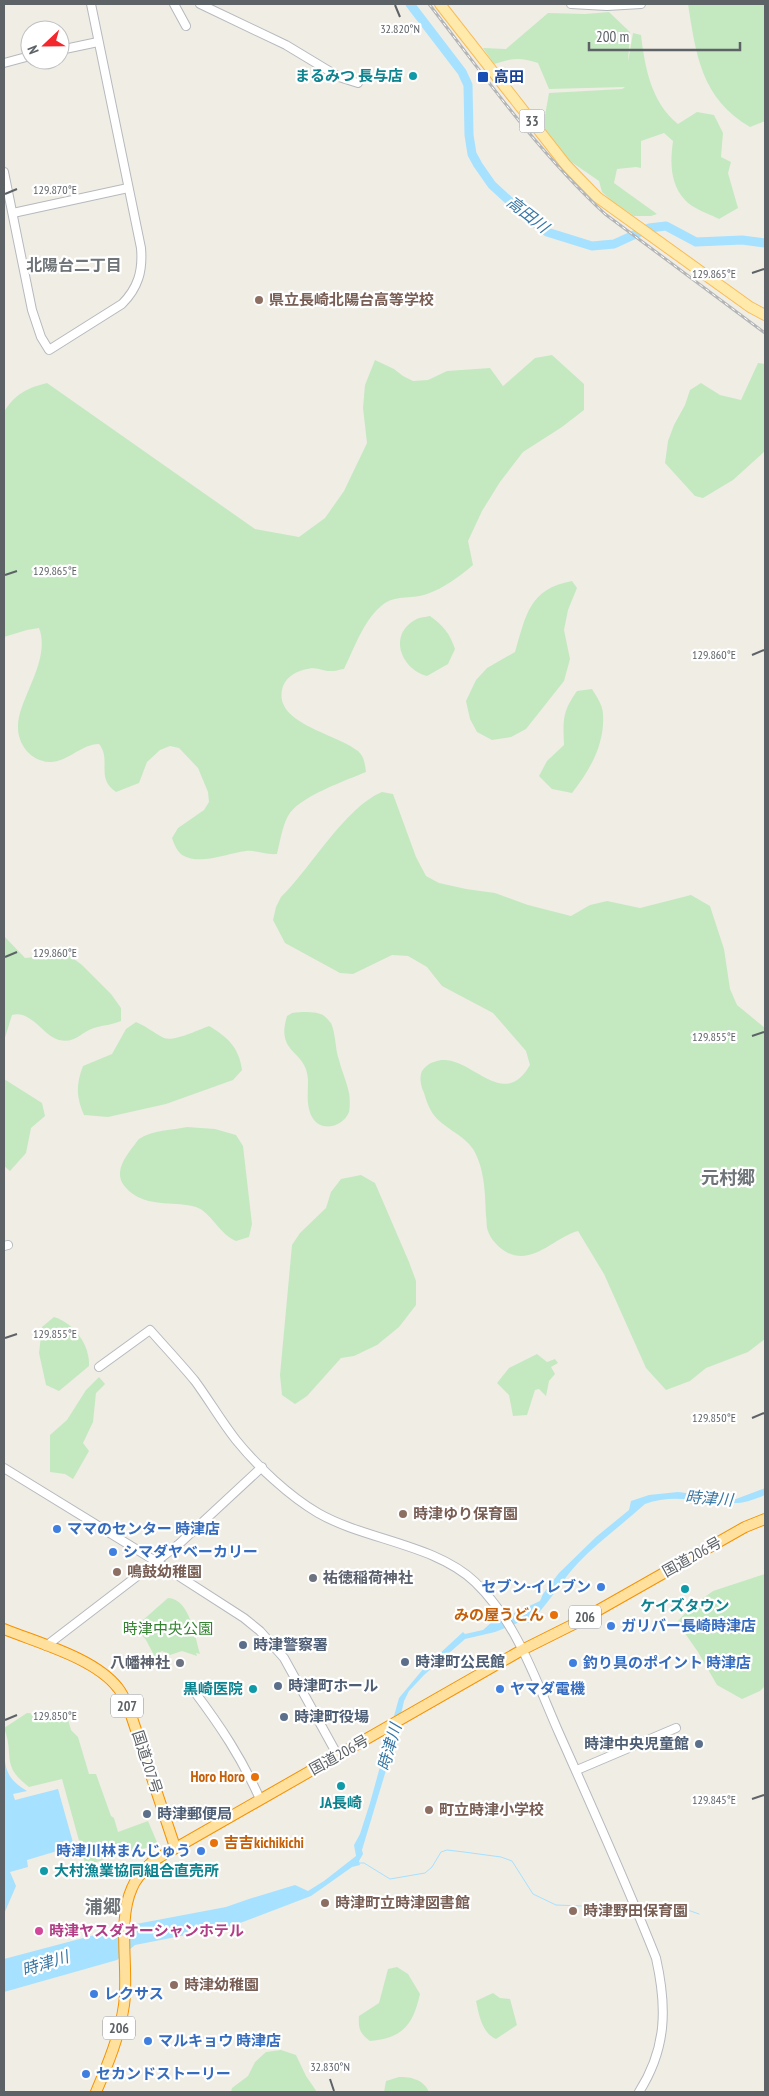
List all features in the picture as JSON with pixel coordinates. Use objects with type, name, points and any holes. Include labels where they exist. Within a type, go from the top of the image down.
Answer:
[{"type":"highway","name":"国道206号","points":[[96,2092],[118,2032],[124,2004],[125,1924],[128,1897],[136,1880],[153,1861],[522,1650],[574,1624],[745,1527],[765,1519]]},
{"type":"highway","name":"国道207号","points":[[4,1629],[76,1659],[101,1672],[118,1688],[129,1709],[175,1847]]},
{"type":"main road","name":"33","points":[[440,4],[566,165],[597,197],[750,307],[765,315]]},
{"type":"street","points":[[4,172],[32,310],[41,337],[48,350],[118,307],[131,294],[140,278],[142,259],[91,4]]},
{"type":"street","points":[[174,4],[186,26]]},
{"type":"street","points":[[200,4],[286,45],[339,77],[358,83]]},
{"type":"street","points":[[571,4],[607,6],[641,4]]},
{"type":"street","points":[[70,48],[98,42]]},
{"type":"street","points":[[4,63],[20,59]]},
{"type":"street","points":[[13,213],[128,188]]},
{"type":"street","points":[[99,1367],[150,1330],[194,1380],[235,1438],[262,1467],[299,1500],[334,1521],[438,1558],[458,1569],[474,1581],[503,1614],[522,1650],[576,1770],[656,1958],[664,2010],[663,2028],[652,2066],[639,2092]]},
{"type":"street","points":[[46,1646],[157,1562],[194,1531],[262,1467]]},
{"type":"street","points":[[4,1468],[244,1618],[273,1643],[284,1658],[338,1756]]},
{"type":"street","points":[[194,1690],[244,1763],[260,1799]]},
{"type":"street","points":[[576,1770],[676,1728]]},
{"type":"green space","points":[[688,4],[765,4],[765,121],[750,127],[721,103],[711,89],[698,58]]},
{"type":"green space","points":[[609,12],[630,32],[628,62],[633,33],[641,35],[647,72],[655,95],[661,105],[678,124],[697,112],[714,115],[723,133],[721,157],[731,162],[728,173],[738,208],[719,219],[696,208],[685,200],[676,187],[672,172],[673,141],[664,133],[641,141],[641,168],[617,169],[614,183],[657,214],[634,216],[602,192],[599,181],[570,161],[543,126],[549,93],[622,89],[625,87],[549,89],[538,63],[516,59],[494,64],[483,48],[506,49],[548,13],[585,14]]},
{"type":"green space","points":[[552,355],[584,384],[584,410],[562,427],[523,452],[500,482],[482,511],[468,541],[473,565],[451,582],[433,592],[395,599],[385,603],[366,625],[344,669],[329,671],[316,668],[299,671],[292,675],[285,683],[282,690],[282,702],[288,711],[310,727],[358,751],[365,763],[366,772],[312,796],[293,809],[284,825],[277,854],[246,851],[214,858],[197,859],[189,858],[180,853],[172,838],[178,828],[204,810],[209,802],[208,792],[198,768],[179,748],[170,746],[160,750],[147,762],[139,783],[116,792],[106,781],[103,750],[99,744],[86,747],[56,762],[49,762],[34,757],[24,747],[18,733],[19,717],[39,662],[42,639],[39,628],[4,637],[4,412],[17,396],[33,387],[47,383],[255,529],[299,537],[325,518],[344,491],[367,443],[363,408],[365,385],[375,360],[413,381],[428,380],[447,371],[490,368],[503,386],[535,358]]},
{"type":"green space","points":[[758,363],[765,364],[765,451],[733,480],[703,498],[695,496],[665,463],[668,441],[690,390],[701,383],[720,395],[741,400]]},
{"type":"green space","points":[[572,581],[577,588],[568,610],[564,630],[570,659],[564,681],[526,729],[511,737],[492,740],[477,732],[470,719],[466,701],[476,680],[487,668],[515,652],[522,626],[538,597],[546,590]]},
{"type":"green space","points":[[430,616],[446,631],[455,649],[448,664],[427,676],[410,666],[401,651],[400,642],[407,626],[417,619]]},
{"type":"green space","points":[[592,689],[603,711],[602,736],[595,756],[585,775],[572,793],[552,789],[539,776],[547,761],[564,745],[564,716],[572,698],[577,691]]},
{"type":"green space","points":[[382,792],[393,794],[416,857],[426,876],[439,883],[495,893],[528,905],[571,916],[590,905],[607,901],[640,908],[691,895],[710,906],[724,949],[730,989],[737,1005],[765,1028],[765,1339],[748,1352],[706,1368],[690,1381],[666,1390],[646,1368],[604,1274],[578,1231],[569,1234],[536,1253],[527,1255],[518,1256],[508,1253],[499,1246],[487,1229],[484,1182],[477,1157],[469,1144],[433,1114],[422,1088],[421,1077],[422,1071],[429,1064],[447,1060],[496,1082],[508,1084],[519,1079],[530,1065],[526,1051],[493,1013],[442,986],[427,967],[408,956],[392,955],[353,974],[340,973],[285,943],[273,920],[281,897],[342,824],[368,800]]},
{"type":"green space","points":[[4,936],[25,958],[35,957],[50,949],[66,953],[82,965],[111,994],[121,1008],[121,1021],[94,1028],[74,1039],[65,1041],[53,1038],[26,1016],[12,1015],[4,1041]]},
{"type":"green space","points":[[308,1012],[319,1014],[331,1023],[350,1098],[349,1112],[346,1117],[332,1126],[321,1125],[316,1122],[310,1113],[306,1070],[303,1062],[288,1045],[285,1038],[284,1029],[287,1016],[292,1013]]},
{"type":"green space","points":[[136,1022],[168,1039],[186,1035],[209,1026],[222,1034],[232,1044],[238,1055],[242,1070],[233,1080],[166,1104],[108,1117],[84,1115],[79,1102],[78,1090],[83,1066],[112,1054],[126,1029]]},
{"type":"green space","points":[[4,1079],[42,1103],[45,1116],[31,1128],[26,1153],[10,1171],[4,1166]]},
{"type":"green space","points":[[187,1127],[215,1129],[236,1135],[243,1146],[252,1224],[249,1237],[236,1241],[230,1238],[206,1213],[196,1207],[148,1201],[133,1194],[122,1183],[120,1171],[124,1160],[139,1139],[156,1132]]},
{"type":"green space","points":[[361,1175],[375,1183],[409,1262],[416,1281],[416,1305],[399,1327],[377,1345],[354,1356],[341,1358],[307,1396],[295,1404],[282,1395],[280,1375],[292,1245],[300,1233],[326,1208],[331,1192],[341,1179]]},
{"type":"green space","points":[[54,1317],[68,1324],[74,1330],[84,1343],[89,1358],[89,1366],[59,1391],[46,1385],[39,1353],[42,1327]]},
{"type":"green space","points":[[537,1354],[547,1362],[555,1359],[558,1363],[551,1367],[555,1374],[549,1381],[546,1396],[539,1389],[535,1390],[527,1415],[513,1416],[509,1395],[497,1383],[509,1368]]},
{"type":"green space","points":[[99,1377],[105,1384],[96,1393],[93,1422],[83,1443],[89,1451],[73,1479],[65,1474],[50,1472],[50,1435],[67,1420],[86,1390]]},
{"type":"green space","points":[[765,1574],[765,1686],[760,1691],[742,1699],[717,1685],[698,1652],[677,1622],[691,1607],[713,1591]]},
{"type":"green space","name":"時津中央公園","points":[[168,1598],[182,1605],[190,1620],[200,1654],[196,1653],[197,1656],[182,1651],[170,1655],[162,1651],[155,1657],[146,1640],[135,1627]]},
{"type":"green space","points":[[27,1713],[67,1716],[71,1730],[78,1737],[89,1774],[96,1774],[118,1832],[148,1821],[159,1847],[121,1853],[86,1866],[62,1779],[29,1787],[14,1772],[11,1766],[4,1728]]},
{"type":"green space","points":[[397,1967],[408,1974],[420,1994],[414,2014],[405,2028],[398,2033],[391,2037],[370,2041],[360,2030],[359,2016],[379,2003],[388,1969]]},
{"type":"green space","points":[[493,1993],[500,1998],[510,1999],[517,2025],[496,2039],[487,2033],[484,2028],[476,2001]]},
{"type":"green space","points":[[281,2050],[296,2055],[306,2076],[317,2092],[231,2092],[232,2088],[248,2076],[255,2062],[266,2052]]},
{"type":"green space","points":[[399,2077],[420,2082],[429,2092],[384,2092],[386,2081]]},
{"type":"water","name":"時津川","points":[[765,1488],[765,1495],[739,1503],[668,1499],[645,1504],[578,1563],[542,1609],[528,1623],[520,1622],[495,1632],[465,1639],[424,1675],[409,1691],[404,1701],[396,1737],[362,1850],[363,1854],[359,1861],[360,1865],[352,1867],[311,1896],[232,1926],[135,1945],[117,1960],[4,1992],[4,1959],[136,1924],[226,1907],[295,1885],[308,1891],[324,1881],[356,1856],[354,1845],[360,1834],[370,1803],[399,1698],[424,1668],[463,1632],[465,1634],[483,1630],[494,1620],[540,1601],[559,1573],[596,1537],[629,1510],[631,1501],[649,1495],[678,1492],[736,1499]]},
{"type":"water","points":[[4,1749],[8,1773],[20,1787],[27,1791],[13,1794],[15,1800],[58,1789],[74,1846],[27,1860],[28,1867],[10,1872],[16,1886],[4,1914]]},
{"type":"waterway","name":"高田川","points":[[410,4],[462,72],[468,85],[469,135],[472,154],[478,165],[492,185],[528,218],[547,232],[592,246],[614,244],[649,228],[666,226],[696,242],[742,240],[765,243]]},
{"type":"waterway","points":[[358,1863],[364,1863],[390,1879],[425,1873],[432,1867],[441,1852],[447,1850],[501,1857],[512,1861],[533,1894],[556,1905],[633,1908]]},
{"type":"waterway","points":[[639,1908],[671,1904],[699,1914]]},
{"type":"railway","points":[[429,4],[512,113],[580,190],[605,214],[765,333]]},
{"type":"place","name":"まるみつ 長与店","points":[[413,76]]},
{"type":"place","name":"高田","points":[[483,77]]},
{"type":"place","name":"県立長崎北陽台高等学校","points":[[259,300]]},
{"type":"place","name":"時津ゆり保育園","points":[[403,1514]]},
{"type":"place","name":"ママのセンター 時津店","points":[[57,1529]]},
{"type":"place","name":"シマダヤベーカリー","points":[[113,1552]]},
{"type":"place","name":"鳴鼓幼稚園","points":[[117,1572]]},
{"type":"place","name":"祐徳稲荷神社","points":[[313,1578]]},
{"type":"place","name":"セブン-イレブン","points":[[601,1587]]},
{"type":"place","name":"ケイズタウン","points":[[685,1589]]},
{"type":"place","name":"みの屋うどん","points":[[554,1615]]},
{"type":"place","name":"ガリバー長崎時津店","points":[[611,1626]]},
{"type":"place","name":"時津警察署","points":[[243,1645]]},
{"type":"place","name":"時津町公民館","points":[[405,1662]]},
{"type":"place","name":"八幡神社","points":[[180,1663]]},
{"type":"place","name":"釣り具のポイント 時津店","points":[[573,1663]]},
{"type":"place","name":"時津町ホール","points":[[278,1686]]},
{"type":"place","name":"黒崎医院","points":[[253,1689]]},
{"type":"place","name":"ヤマダ電機","points":[[500,1689]]},
{"type":"place","name":"時津町役場","points":[[284,1717]]},
{"type":"place","name":"時津中央児童館","points":[[699,1744]]},
{"type":"place","name":"Horo Horo","points":[[255,1777]]},
{"type":"place","name":"JA長崎","points":[[341,1786]]},
{"type":"place","name":"町立時津小学校","points":[[429,1810]]},
{"type":"place","name":"時津郵便局","points":[[147,1814]]},
{"type":"place","name":"吉吉kichikichi","points":[[214,1843]]},
{"type":"place","name":"時津川林まんじゅう","points":[[201,1851]]},
{"type":"place","name":"大村漁業協同組合直売所","points":[[44,1871]]},
{"type":"place","name":"時津町立時津図書館","points":[[325,1903]]},
{"type":"place","name":"時津野田保育園","points":[[573,1911]]},
{"type":"place","name":"時津ヤスダオーシャンホテル","points":[[39,1931]]},
{"type":"place","name":"時津幼稚園","points":[[174,1985]]},
{"type":"place","name":"レクサス","points":[[94,1994]]},
{"type":"place","name":"マルキョウ 時津店","points":[[148,2041]]},
{"type":"place","name":"セカンドストーリー","points":[[86,2074]]},
{"type":"district","name":"北陽台二丁目","points":[[74,265]]},
{"type":"district","name":"元村郷","points":[[728,1178]]},
{"type":"district","name":"浦郷","points":[[103,1907]]}]
